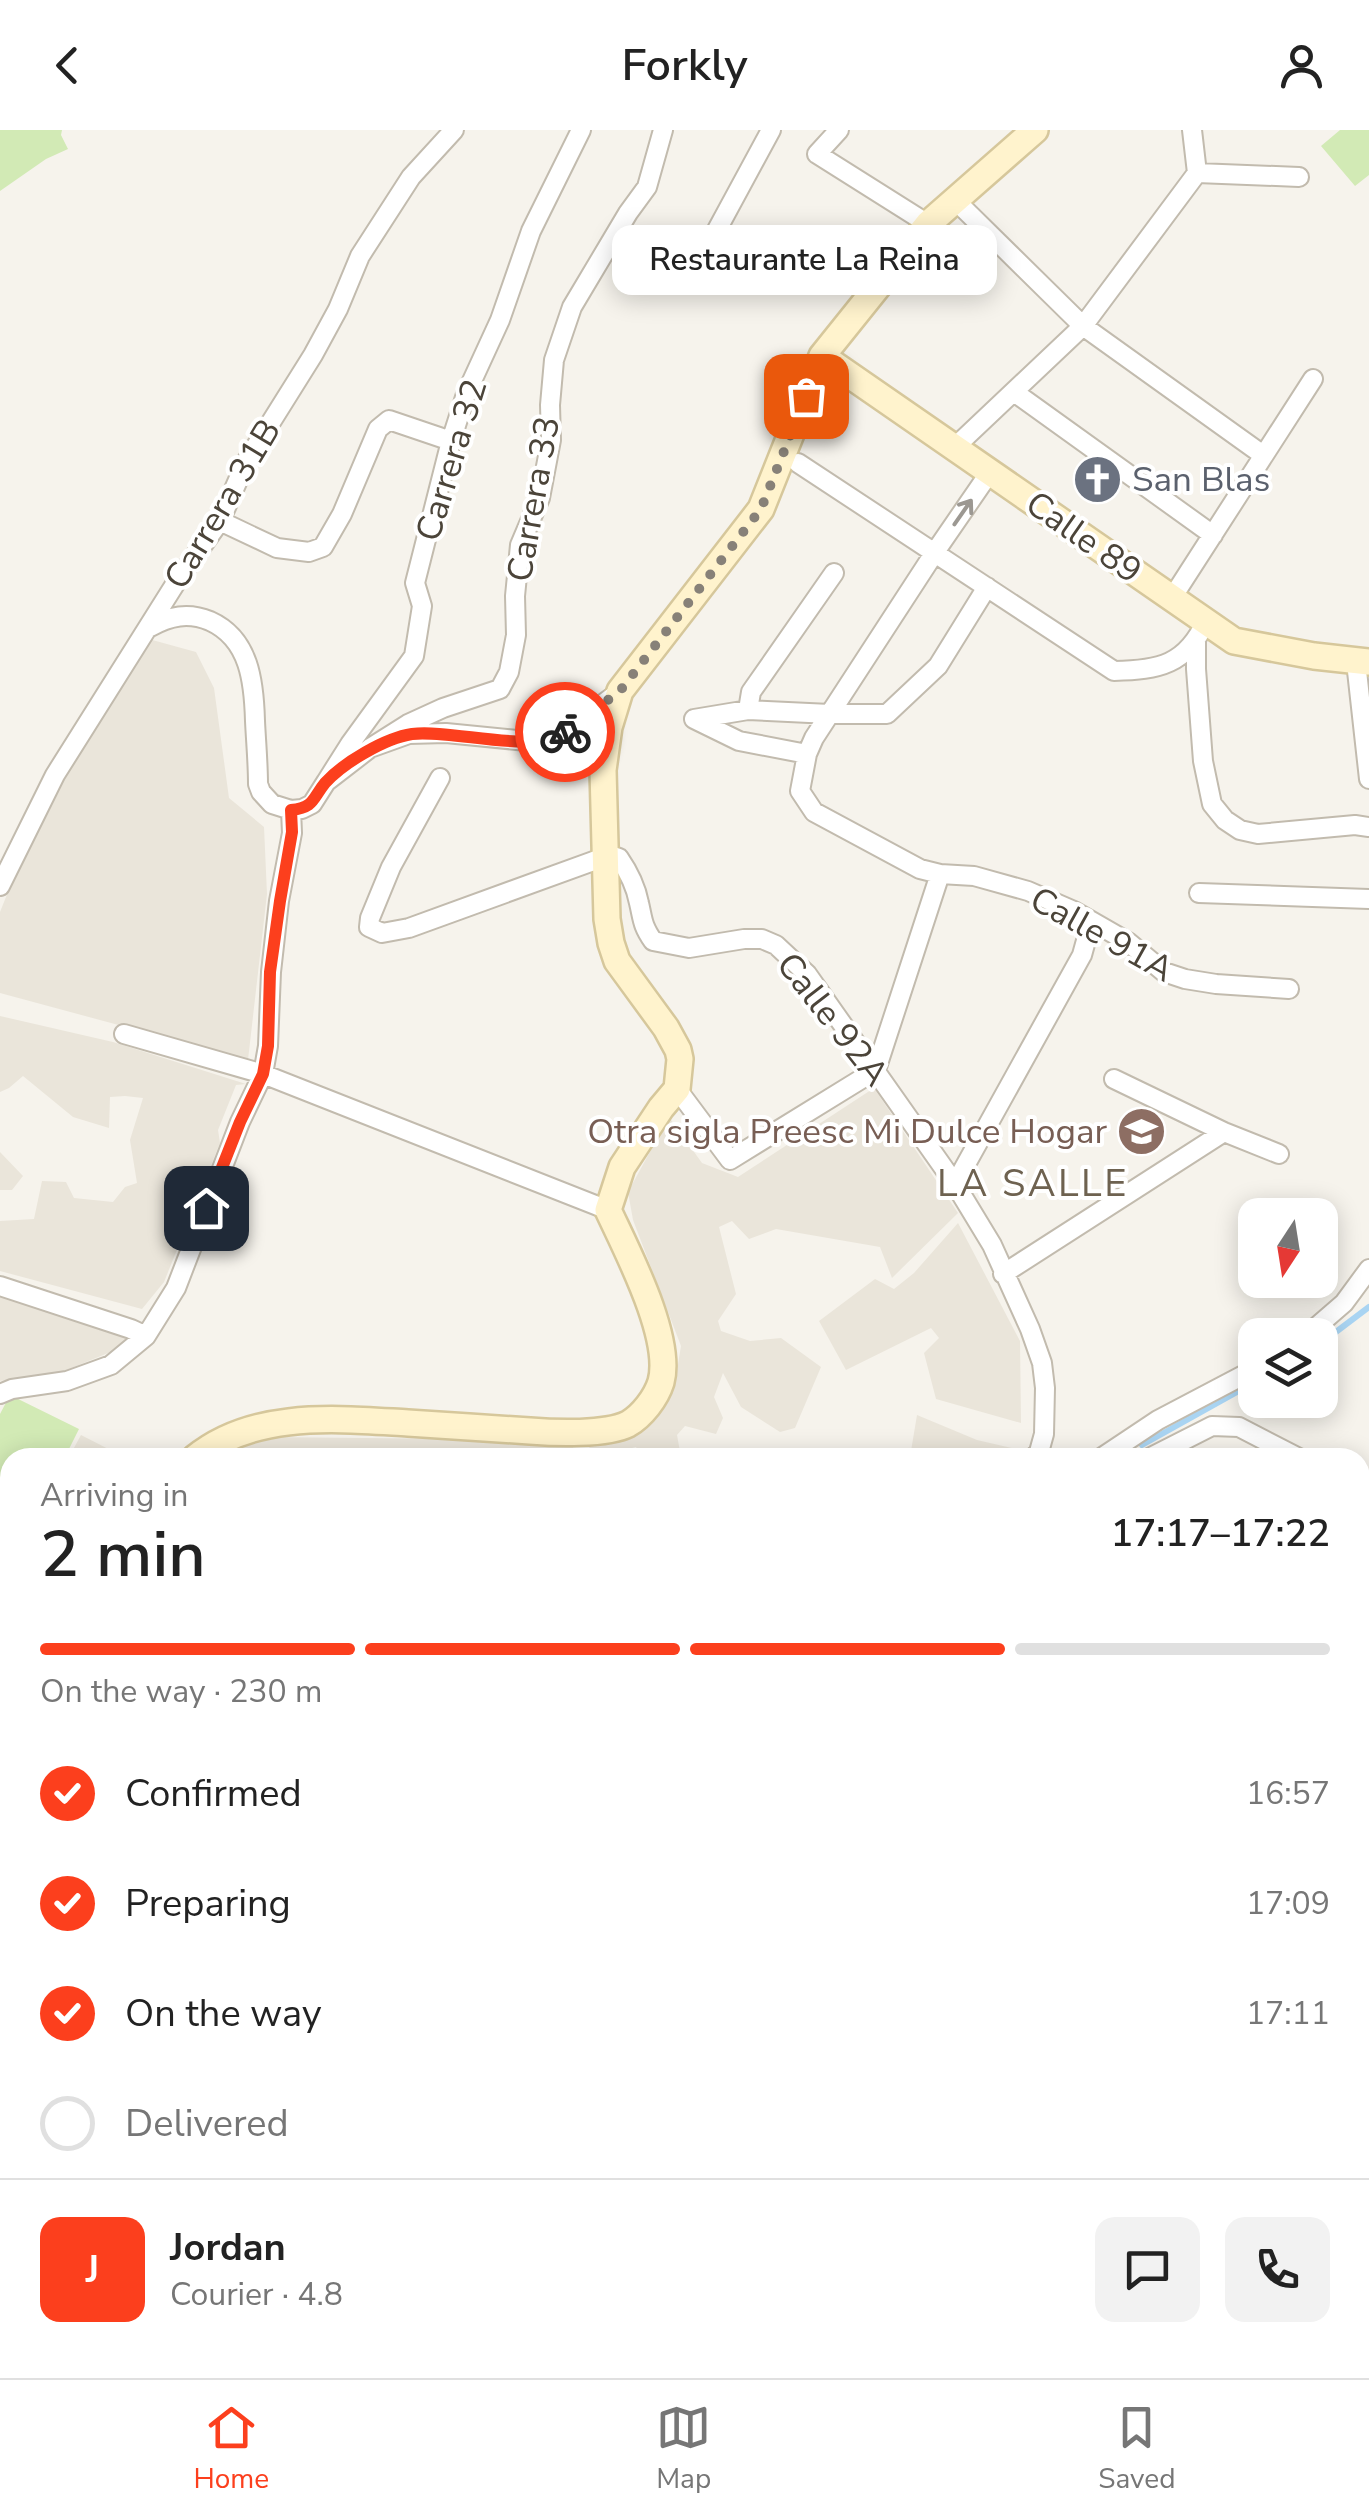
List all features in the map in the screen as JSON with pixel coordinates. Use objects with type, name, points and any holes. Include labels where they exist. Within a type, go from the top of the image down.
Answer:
[{"type":"main road","points":[[208,1448],[234,1434],[330,1418],[562,1433],[610,1429],[628,1424],[652,1400],[661,1382],[662,1356],[636,1269],[608,1210],[622,1168],[677,1089],[680,1060],[666,1028],[617,961],[611,943],[603,770],[609,727],[620,691],[761,509],[822,356],[928,224],[1035,130]]},
{"type":"main road","name":"Calle 89","points":[[822,356],[1172,598],[1201,632],[1362,662]]},
{"type":"street","name":"Carrera 31B","points":[[0,886],[56,775],[200,546],[220,521],[246,462],[322,340],[360,256],[412,177],[454,130]]},
{"type":"street","name":"Carrera 32","points":[[326,782],[414,656],[422,606],[415,583],[450,441],[531,232],[581,130]]},
{"type":"street","name":"Carrera 33","points":[[370,748],[443,708],[500,689],[509,672],[516,634],[520,545],[540,498],[551,440],[554,360],[572,307],[647,187],[663,130]]},
{"type":"street","points":[[692,276],[771,130]]},
{"type":"street","points":[[839,130],[817,154],[928,224]]},
{"type":"street","points":[[955,448],[1084,326],[1197,173],[1192,130]]},
{"type":"street","points":[[1197,173],[1300,177]]},
{"type":"street","points":[[954,200],[1084,326],[1263,455]]},
{"type":"street","points":[[1172,598],[1313,378]]},
{"type":"street","points":[[1014,392],[1213,535]]},
{"type":"street","points":[[220,521],[277,548],[309,552],[323,546],[342,514],[378,429],[389,420],[450,441]]},
{"type":"street","points":[[798,463],[1114,671],[1144,670],[1175,660],[1201,632]]},
{"type":"street","points":[[987,587],[938,666],[887,714],[830,714],[748,710],[694,719],[739,741],[807,754],[814,738],[830,714],[935,552],[990,472]]},
{"type":"street","points":[[748,710],[750,692],[834,573]]},
{"type":"street","points":[[148,628],[164,619],[199,617],[230,635],[250,667],[255,694],[258,784],[272,804],[291,810],[312,804],[326,782],[370,748],[409,734],[446,733],[537,742],[558,737],[620,691]]},
{"type":"street","points":[[1201,632],[1196,669],[1203,761],[1212,804],[1225,820],[1240,830],[1258,834],[1369,827]]},
{"type":"street","points":[[1362,662],[1369,780]]},
{"type":"street","name":"Calle 91A","points":[[807,754],[800,790],[814,812],[920,870],[974,876],[1028,891],[1128,942],[1164,972],[1185,980],[1289,989]]},
{"type":"street","points":[[440,778],[391,867],[369,927],[382,933],[409,928],[606,856]]},
{"type":"street","points":[[0,1394],[67,1381],[112,1366],[146,1336],[176,1288],[240,1122],[263,1074],[268,1046],[270,972],[292,832],[291,810]]},
{"type":"street","name":"Calle 92A","points":[[606,856],[619,858],[626,868],[639,899],[642,926],[653,941],[688,948],[762,939],[776,945],[807,974],[955,1184],[992,1245],[1042,1364],[1045,1388],[1040,1448]]},
{"type":"street","points":[[677,1089],[730,1160],[876,1070],[940,874]]},
{"type":"street","points":[[1200,893],[1369,899]]},
{"type":"street","points":[[955,1184],[1082,955],[1088,921]]},
{"type":"street","points":[[124,1034],[263,1074],[608,1210]]},
{"type":"street","points":[[1114,1078],[1224,1132],[1279,1154]]},
{"type":"street","points":[[1003,1274],[1224,1132]]},
{"type":"street","points":[[1327,1318],[1369,1270]]},
{"type":"street","points":[[0,1286],[146,1336]]},
{"type":"street","points":[[1116,1448],[1158,1420],[1238,1378]]},
{"type":"street","points":[[1168,1448],[1212,1426],[1240,1427],[1280,1448]]},
{"type":"shaded area","points":[[145,638],[196,652],[214,688],[229,798],[264,827],[267,894],[248,1060],[0,993],[0,912],[8,892],[61,776]]},
{"type":"shaded area","points":[[0,1016],[113,1042],[246,1084],[236,1085],[218,1130],[220,1143],[164,1282],[142,1309],[0,1271],[0,1221],[34,1219],[42,1181],[66,1182],[74,1198],[113,1202],[125,1187],[137,1183],[130,1140],[143,1098],[110,1097],[109,1128],[73,1117],[23,1076],[0,1092]]},
{"type":"shaded area","points":[[874,1088],[958,1213],[892,1278],[880,1247],[776,1229],[749,1239],[732,1221],[719,1227],[736,1294],[718,1321],[721,1331],[750,1341],[781,1338],[821,1367],[795,1428],[780,1432],[741,1407],[723,1373],[714,1397],[723,1418],[716,1434],[685,1426],[677,1435],[679,1448],[590,1448],[587,1445],[629,1430],[663,1407],[676,1376],[681,1346],[633,1220],[628,1192],[669,1117],[702,1163],[738,1177]]},
{"type":"shaded area","points":[[0,1152],[23,1176],[12,1190],[0,1190]]},
{"type":"shaded area","points":[[958,1223],[1020,1341],[1021,1423],[936,1399],[924,1353],[939,1338],[931,1328],[846,1370],[819,1321],[875,1279],[894,1289],[914,1273]]},
{"type":"shaded area","points":[[0,1294],[129,1338],[113,1351],[64,1371],[0,1381]]},
{"type":"shaded area","points":[[917,1415],[977,1440],[1012,1448],[912,1448]]},
{"type":"shaded area","points":[[81,1435],[106,1448],[74,1448]]},
{"type":"shaded area","points":[[268,1437],[567,1440],[574,1448],[235,1448]]},
{"type":"green space","points":[[0,130],[62,130],[68,149],[46,159],[0,191]]},
{"type":"green space","points":[[1340,130],[1369,130],[1369,175],[1355,186],[1321,146]]},
{"type":"green space","points":[[10,1395],[79,1429],[70,1448],[0,1448],[0,1414]]},
{"type":"waterway","points":[[1338,1330],[1369,1307]]},
{"type":"waterway","points":[[1142,1445],[1238,1391]]},
{"type":"way so far","points":[[565,732],[620,691],[761,509],[806,396]]},
{"type":"place","name":"Restaurante La Reina","points":[[806,396]]},
{"type":"place","name":"San Blas","points":[[1097,479]]},
{"type":"place","name":"Otra sigla Preesc Mi Dulce Hogar","points":[[1142,1131]]},
{"type":"district","name":"LA SALLE","points":[[1033,1183]]},
{"type":"route","points":[[206,1208],[263,1074],[268,1046],[270,972],[292,832],[291,810],[312,804],[326,782],[370,748],[409,734],[446,733],[537,742],[565,732]]}]
